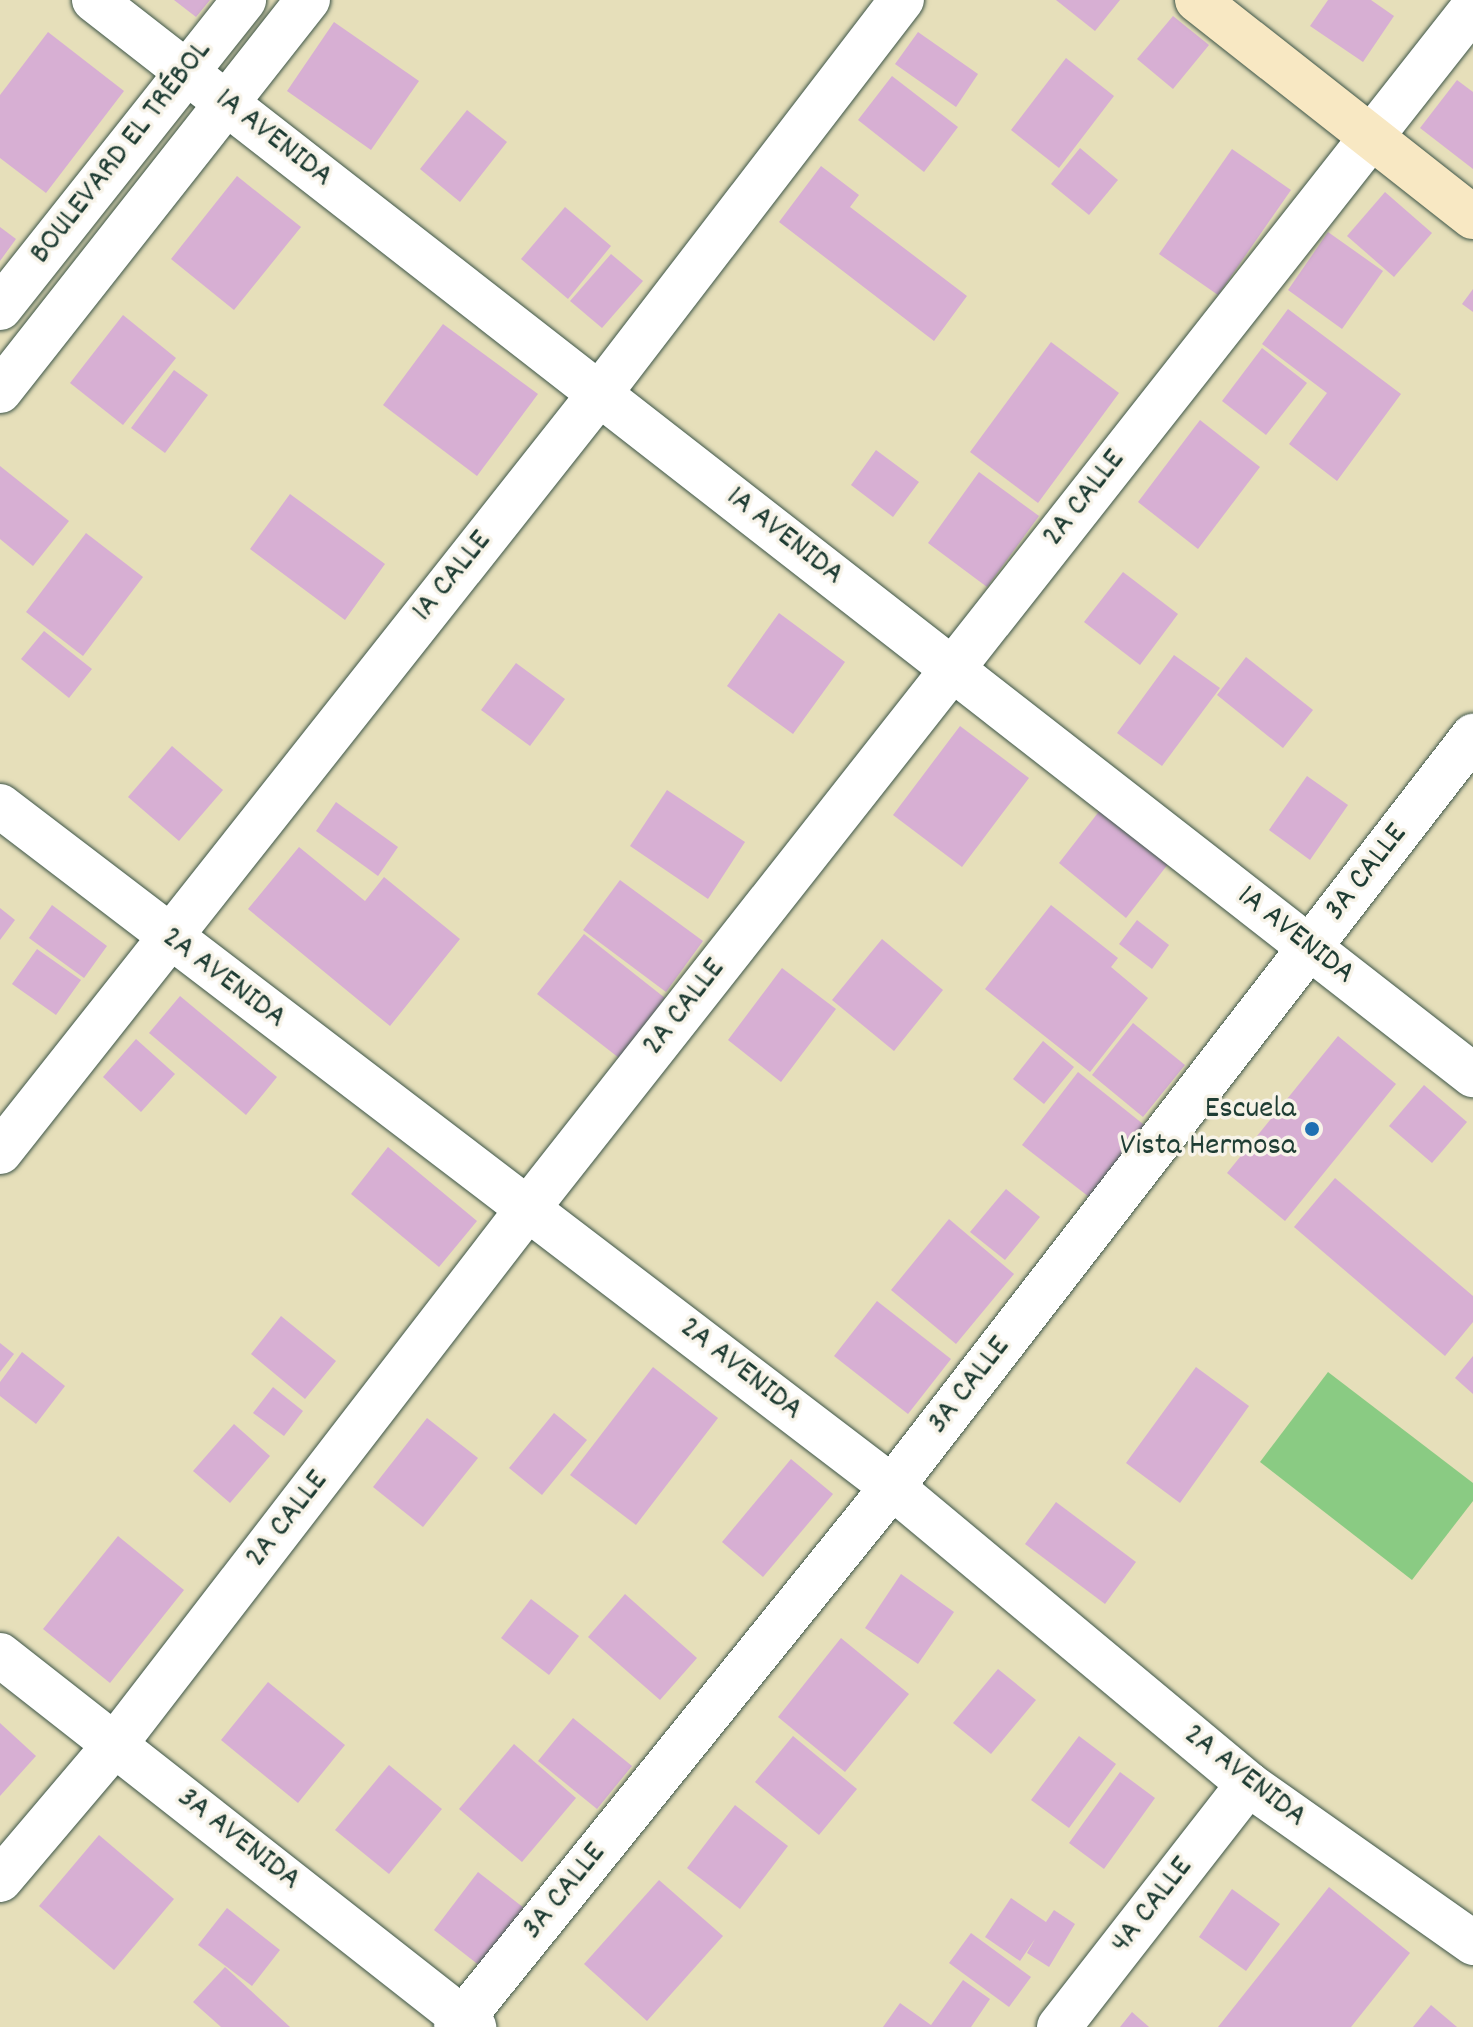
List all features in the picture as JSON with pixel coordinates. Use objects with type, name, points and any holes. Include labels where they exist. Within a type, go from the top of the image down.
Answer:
[{"type":"main road","points":[[1197,0],[1473,217]]},
{"type":"street","name":"1A AVENIDA","points":[[94,0],[1473,1075]]},
{"type":"street","name":"BOULEVARD EL TRÉBOL","points":[[0,308],[244,0]]},
{"type":"street","name":"BOULEVARD EL TRÉBOL","points":[[0,391],[308,0]]},
{"type":"street","name":"1A CALLE","points":[[0,1152],[166,937],[600,393],[902,0]]},
{"type":"street","points":[[1372,137],[1473,8]]},
{"type":"street","name":"2A CALLE","points":[[0,1880],[116,1743],[529,1207],[1372,137]]},
{"type":"street","name":"3A CALLE","points":[[464,2024],[892,1487],[1473,736]]},
{"type":"street","name":"2A AVENIDA","points":[[0,806],[166,937],[529,1207],[892,1487],[1248,1784],[1473,1943]]},
{"type":"street","name":"3A AVENIDA","points":[[0,1655],[116,1743],[464,2024]]},
{"type":"street","name":"4A CALLE","points":[[1059,2027],[1248,1784]]},
{"type":"green space","points":[[1328,1372],[1473,1483],[1473,1501],[1412,1580],[1260,1462]]},
{"type":"building","points":[[174,0],[210,0],[196,17]]},
{"type":"building","points":[[1056,0],[1120,0],[1095,31]]},
{"type":"building","points":[[1328,0],[1371,0],[1394,16],[1363,62],[1310,26]]},
{"type":"building","points":[[1173,16],[1209,45],[1173,89],[1137,59]]},
{"type":"building","points":[[334,22],[419,81],[371,150],[287,91]]},
{"type":"building","points":[[48,32],[124,91],[46,193],[0,158],[0,95]]},
{"type":"building","points":[[918,32],[978,74],[956,107],[895,64]]},
{"type":"building","points":[[1066,58],[1114,96],[1059,168],[1011,130]]},
{"type":"building","points":[[892,76],[958,127],[924,172],[858,120]]},
{"type":"building","points":[[1457,80],[1473,92],[1473,169],[1420,128]]},
{"type":"building","points":[[467,110],[507,142],[460,202],[420,169]]},
{"type":"building","points":[[1080,148],[1118,180],[1089,215],[1051,184]]},
{"type":"building","points":[[1232,149],[1291,190],[1218,295],[1159,254]]},
{"type":"building","points":[[821,166],[859,195],[850,207],[967,296],[934,341],[779,222]]},
{"type":"building","points":[[237,176],[301,227],[234,310],[171,259]]},
{"type":"building","points":[[1385,192],[1432,233],[1394,277],[1347,236]]},
{"type":"building","points":[[565,207],[611,246],[568,299],[521,259]]},
{"type":"building","points":[[0,227],[16,239],[0,261]]},
{"type":"building","points":[[1328,232],[1383,271],[1342,329],[1288,290]]},
{"type":"building","points":[[611,254],[643,281],[602,328],[570,301]]},
{"type":"building","points":[[1473,289],[1473,312],[1462,304]]},
{"type":"building","points":[[1288,309],[1401,394],[1337,481],[1289,444],[1327,393],[1262,344]]},
{"type":"building","points":[[123,315],[176,358],[123,425],[70,383]]},
{"type":"building","points":[[443,324],[538,394],[477,476],[383,405]]},
{"type":"building","points":[[1051,342],[1119,393],[1038,503],[970,452]]},
{"type":"building","points":[[1262,348],[1307,383],[1266,435],[1222,401]]},
{"type":"building","points":[[174,370],[208,395],[165,453],[131,428]]},
{"type":"building","points":[[1200,420],[1260,467],[1198,549],[1138,502]]},
{"type":"building","points":[[876,450],[919,482],[893,517],[851,485]]},
{"type":"building","points":[[0,466],[69,521],[33,566],[0,539]]},
{"type":"building","points":[[979,472],[1039,516],[987,587],[928,543]]},
{"type":"building","points":[[290,494],[385,564],[345,620],[250,549]]},
{"type":"building","points":[[86,533],[143,577],[83,656],[26,612]]},
{"type":"building","points":[[1123,572],[1178,614],[1140,665],[1084,622]]},
{"type":"building","points":[[779,613],[845,662],[793,734],[727,686]]},
{"type":"building","points":[[44,631],[92,669],[69,698],[21,659]]},
{"type":"building","points":[[1174,655],[1220,688],[1162,766],[1117,733]]},
{"type":"building","points":[[1246,657],[1313,710],[1283,748],[1217,695]]},
{"type":"building","points":[[516,663],[565,699],[530,746],[481,710]]},
{"type":"building","points":[[960,726],[1029,778],[962,867],[893,815]]},
{"type":"building","points":[[172,746],[223,790],[179,841],[128,797]]},
{"type":"building","points":[[1307,776],[1348,805],[1310,860],[1269,830]]},
{"type":"building","points":[[667,790],[745,842],[708,899],[630,846]]},
{"type":"building","points":[[336,802],[398,847],[378,876],[316,831]]},
{"type":"building","points":[[1104,805],[1172,859],[1126,918],[1059,863]]},
{"type":"building","points":[[299,847],[365,901],[384,877],[460,939],[390,1026],[248,909]]},
{"type":"building","points":[[620,880],[703,941],[666,992],[583,930]]},
{"type":"building","points":[[52,905],[107,946],[84,978],[29,938]]},
{"type":"building","points":[[1051,905],[1118,958],[1111,967],[1148,998],[1090,1072],[985,989]]},
{"type":"building","points":[[0,908],[15,920],[0,940]]},
{"type":"building","points":[[1137,920],[1169,945],[1152,969],[1119,944]]},
{"type":"building","points":[[584,934],[665,998],[619,1058],[537,994]]},
{"type":"building","points":[[882,939],[943,990],[894,1051],[832,1000]]},
{"type":"building","points":[[37,949],[81,980],[56,1015],[12,984]]},
{"type":"building","points":[[782,968],[836,1009],[781,1082],[728,1040]]},
{"type":"building","points":[[180,996],[277,1077],[246,1115],[149,1033]]},
{"type":"building","points":[[1133,1023],[1185,1065],[1143,1117],[1092,1075]]},
{"type":"building","name":"Escuela Vista Hermosa","points":[[1338,1036],[1396,1084],[1285,1221],[1227,1173]]},
{"type":"building","points":[[136,1039],[175,1074],[141,1112],[103,1077]]},
{"type":"building","points":[[1043,1041],[1074,1067],[1044,1104],[1013,1079]]},
{"type":"building","points":[[1078,1072],[1148,1128],[1093,1200],[1022,1145]]},
{"type":"building","points":[[1424,1085],[1467,1122],[1432,1163],[1389,1126]]},
{"type":"building","points":[[388,1147],[477,1221],[439,1267],[351,1194]]},
{"type":"building","points":[[1335,1178],[1473,1296],[1473,1322],[1445,1356],[1294,1227]]},
{"type":"building","points":[[1006,1189],[1040,1217],[1005,1260],[970,1232]]},
{"type":"building","points":[[949,1219],[1014,1274],[956,1344],[891,1290]]},
{"type":"building","points":[[877,1301],[951,1359],[908,1414],[834,1356]]},
{"type":"building","points":[[281,1316],[336,1361],[305,1399],[251,1354]]},
{"type":"building","points":[[0,1343],[14,1354],[0,1372]]},
{"type":"building","points":[[22,1352],[65,1386],[36,1424],[0,1396],[0,1382]]},
{"type":"building","points":[[1473,1356],[1473,1394],[1455,1378]]},
{"type":"building","points":[[653,1367],[718,1418],[636,1525],[570,1475]]},
{"type":"building","points":[[1196,1367],[1249,1406],[1180,1503],[1126,1463]]},
{"type":"building","points":[[273,1387],[303,1411],[284,1436],[253,1413]]},
{"type":"building","points":[[554,1413],[587,1440],[542,1495],[509,1468]]},
{"type":"building","points":[[427,1418],[478,1458],[423,1527],[373,1487]]},
{"type":"building","points":[[234,1424],[270,1456],[230,1503],[193,1471]]},
{"type":"building","points":[[791,1459],[833,1494],[763,1577],[722,1542]]},
{"type":"building","points":[[1056,1502],[1136,1562],[1105,1604],[1025,1544]]},
{"type":"building","points":[[118,1536],[184,1590],[110,1683],[43,1629]]},
{"type":"building","points":[[901,1574],[954,1612],[918,1664],[865,1628]]},
{"type":"building","points":[[625,1594],[697,1658],[660,1700],[588,1637]]},
{"type":"building","points":[[531,1599],[579,1636],[549,1675],[501,1638]]},
{"type":"building","points":[[841,1638],[909,1694],[845,1772],[778,1717]]},
{"type":"building","points":[[998,1669],[1036,1700],[991,1754],[953,1723]]},
{"type":"building","points":[[268,1682],[345,1745],[298,1803],[221,1740]]},
{"type":"building","points":[[573,1718],[632,1766],[597,1809],[538,1761]]},
{"type":"building","points":[[0,1723],[36,1756],[0,1796]]},
{"type":"building","points":[[793,1736],[857,1789],[819,1835],[755,1782]]},
{"type":"building","points":[[1079,1736],[1116,1764],[1069,1828],[1031,1800]]},
{"type":"building","points":[[514,1744],[576,1798],[522,1862],[459,1809]]},
{"type":"building","points":[[389,1765],[442,1809],[389,1874],[335,1830]]},
{"type":"building","points":[[1120,1772],[1155,1798],[1104,1869],[1069,1843]]},
{"type":"building","points":[[735,1805],[788,1846],[740,1909],[687,1868]]},
{"type":"building","points":[[99,1835],[174,1899],[114,1970],[39,1906]]},
{"type":"building","points":[[478,1872],[524,1908],[480,1966],[434,1930]]},
{"type":"building","points":[[659,1880],[723,1936],[647,2021],[584,1964]]},
{"type":"building","points":[[1329,1887],[1410,1953],[1351,2027],[1218,2027]]},
{"type":"building","points":[[1232,1889],[1280,1924],[1246,1971],[1199,1937]]},
{"type":"building","points":[[1011,1898],[1046,1922],[1054,1910],[1075,1924],[1049,1967],[1027,1953],[1035,1939],[1020,1961],[985,1937]]},
{"type":"building","points":[[227,1908],[280,1950],[252,1986],[198,1945]]},
{"type":"building","points":[[971,1933],[1031,1977],[1009,2007],[949,1963]]},
{"type":"building","points":[[225,1967],[290,2027],[221,2027],[193,2002]]},
{"type":"building","points":[[963,1980],[990,1999],[971,2027],[883,2027],[900,2003],[931,2025]]},
{"type":"building","points":[[1431,2005],[1457,2027],[1413,2027]]},
{"type":"building","points":[[1132,2012],[1149,2027],[1120,2027]]},
{"type":"place","name":"Escuela Vista Hermosa","points":[[1312,1129]]}]
